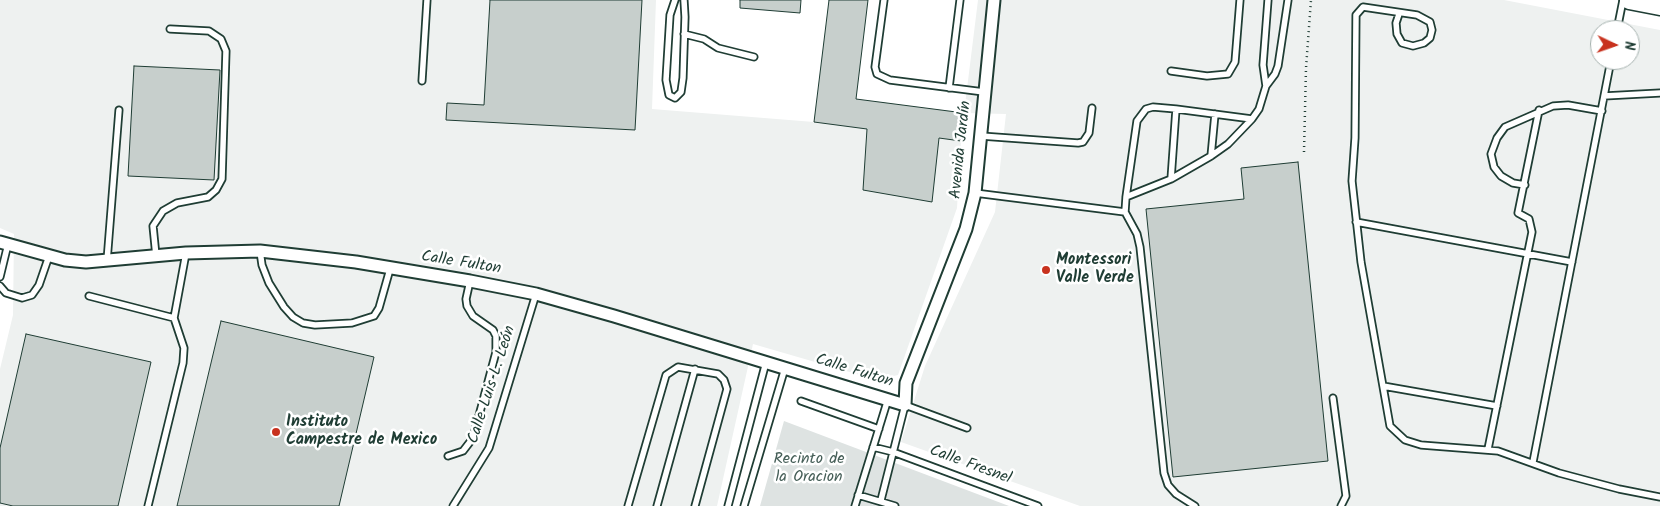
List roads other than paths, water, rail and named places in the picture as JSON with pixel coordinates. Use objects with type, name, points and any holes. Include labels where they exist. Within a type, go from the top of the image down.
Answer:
[{"type":"main road","points":[[1629,0],[1660,6]]},
{"type":"street","name":"Avenida Jardín","points":[[906,405],[906,383],[958,252],[975,193],[994,0]]},
{"type":"street","name":"Calle Fulton","points":[[4,243],[49,256],[86,262],[156,258],[186,253],[260,251],[356,262],[470,282],[536,294],[906,405]]},
{"type":"street","name":"Avenida Jardín","points":[[888,399],[906,383]]},
{"type":"lane","points":[[422,81],[427,0]]},
{"type":"lane","points":[[675,0],[670,15],[666,64],[667,90],[672,97],[678,96],[682,86],[684,0]]},
{"type":"lane","points":[[884,0],[875,67],[877,74],[890,80],[984,92]]},
{"type":"lane","points":[[949,88],[960,0]]},
{"type":"lane","points":[[1171,71],[1207,76],[1228,74],[1235,62],[1240,0]]},
{"type":"lane","points":[[1266,86],[1263,65],[1268,0]]},
{"type":"lane","points":[[1126,197],[1171,179],[1211,156],[1228,144],[1252,119],[1259,109],[1266,86],[1275,74],[1278,66],[1288,0]]},
{"type":"lane","points":[[1619,20],[1623,0]]},
{"type":"lane","points":[[1400,14],[1396,23],[1397,34],[1402,43],[1413,46],[1430,38],[1430,22],[1426,18],[1364,7],[1356,15],[1355,138],[1352,181],[1356,222],[1390,426],[1405,440],[1421,445],[1488,449],[1533,462],[1559,473],[1602,485],[1660,497]]},
{"type":"lane","points":[[156,258],[152,226],[163,211],[177,203],[208,197],[216,190],[222,179],[226,51],[221,39],[209,31],[170,29]]},
{"type":"lane","points":[[684,34],[704,39],[718,48],[754,57]]},
{"type":"lane","points":[[1533,462],[1610,70]]},
{"type":"lane","points":[[1604,96],[1660,93]]},
{"type":"lane","points":[[1525,185],[1513,183],[1501,176],[1494,166],[1491,154],[1496,138],[1505,127],[1540,110],[1568,105],[1602,111]]},
{"type":"lane","points":[[1195,506],[1176,494],[1168,485],[1164,473],[1140,247],[1137,234],[1125,212],[1133,145],[1140,114],[1146,109],[1153,107],[1252,119]]},
{"type":"lane","points":[[981,136],[1083,142],[1089,133],[1092,108]]},
{"type":"lane","points":[[1171,179],[1176,109]]},
{"type":"lane","points":[[107,260],[119,110]]},
{"type":"lane","points":[[1488,449],[1526,254],[1532,232],[1531,226],[1524,215],[1518,213],[1540,110]]},
{"type":"lane","points":[[1211,156],[1215,114]]},
{"type":"lane","points":[[975,193],[1125,212]]},
{"type":"lane","points":[[1356,222],[1572,262]]},
{"type":"lane","points":[[0,277],[4,243]]},
{"type":"lane","points":[[260,251],[262,265],[269,282],[284,307],[304,323],[315,325],[352,323],[374,316],[379,308],[390,269]]},
{"type":"lane","points":[[148,506],[183,363],[182,341],[174,318],[186,253]]},
{"type":"lane","points":[[0,286],[6,292],[22,298],[32,295],[39,285],[49,256]]},
{"type":"lane","points":[[448,456],[463,451],[473,438],[483,407],[496,352],[496,336],[493,330],[473,316],[467,306],[466,299],[470,282]]},
{"type":"lane","name":"Calle Luis L. León","points":[[453,506],[489,448],[536,294]]},
{"type":"lane","points":[[89,296],[174,318]]},
{"type":"lane","points":[[728,506],[766,362]]},
{"type":"lane","points":[[628,506],[666,375],[678,367],[718,374],[724,380],[727,389],[695,506]]},
{"type":"lane","points":[[744,506],[785,368]]},
{"type":"lane","points":[[657,506],[695,369]]},
{"type":"lane","points":[[1383,386],[1497,406]]},
{"type":"lane","points":[[1333,398],[1346,496],[1341,506]]},
{"type":"lane","points":[[855,506],[888,399]]},
{"type":"lane","points":[[801,401],[879,429]]},
{"type":"lane","points":[[881,500],[906,405],[967,428]]},
{"type":"lane","name":"Calle Fresnel","points":[[873,447],[893,452],[1038,506]]},
{"type":"lane","points":[[858,494],[895,506]]},
{"type":"place","name":"Montessori Valle Verde","points":[[1046,270]]},
{"type":"place","name":"Instituto Campestre de Mexico","points":[[276,432]]},
{"type":"park label","name":"Recinto de la Oracion","points":[[809,469]]}]
